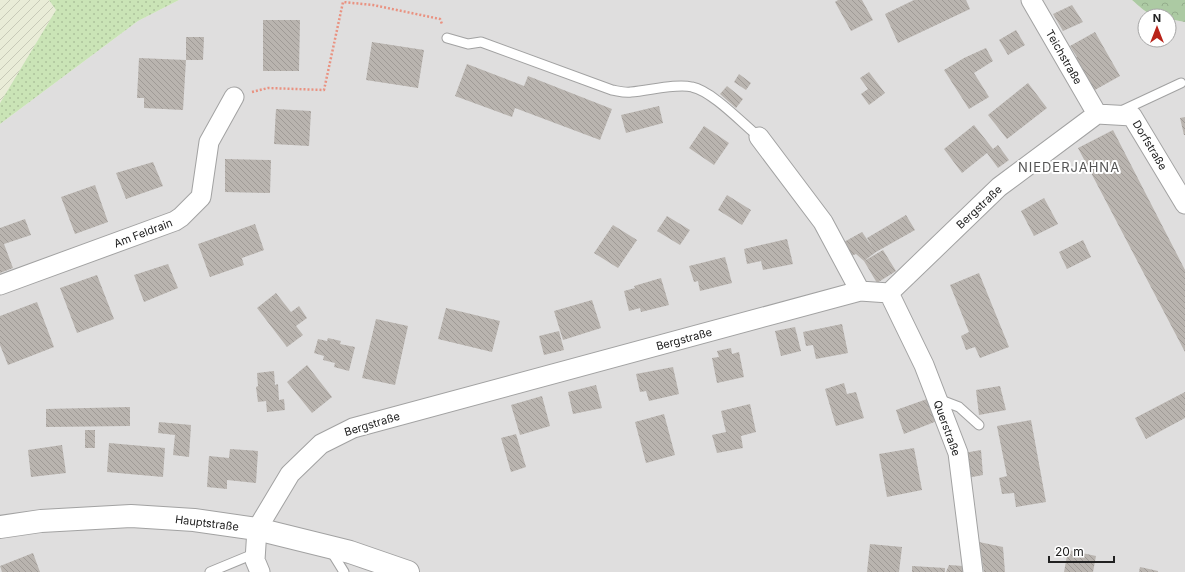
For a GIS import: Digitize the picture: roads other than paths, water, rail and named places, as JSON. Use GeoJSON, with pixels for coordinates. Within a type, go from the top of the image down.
{"type":"FeatureCollection","features":[{"type":"Feature","properties":{"kind":"street","name":"Teichstraße"},"geometry":{"type":"LineString","coordinates":[[1031,0],[1105,114]]}},
{"type":"Feature","properties":{"kind":"street","name":"Am Feldrain"},"geometry":{"type":"LineString","coordinates":[[0,286],[175,221],[181,217],[201,197],[209,142],[234,97]]}},
{"type":"Feature","properties":{"kind":"street","name":"Dorfstraße"},"geometry":{"type":"LineString","coordinates":[[1105,114],[1132,116],[1185,204]]}},
{"type":"Feature","properties":{"kind":"street","name":"Bergstraße"},"geometry":{"type":"LineString","coordinates":[[257,529],[290,474],[320,444],[353,428],[860,291],[889,293],[999,187],[1105,114]]}},
{"type":"Feature","properties":{"kind":"street"},"geometry":{"type":"LineString","coordinates":[[759,137],[823,222],[860,291]]}},
{"type":"Feature","properties":{"kind":"street","name":"Querstraße"},"geometry":{"type":"LineString","coordinates":[[889,293],[924,365],[958,453],[973,572]]}},
{"type":"Feature","properties":{"kind":"street","name":"Hauptstraße"},"geometry":{"type":"LineString","coordinates":[[0,527],[41,521],[131,516],[194,520],[257,529],[328,546],[408,572]]}},
{"type":"Feature","properties":{"kind":"street"},"geometry":{"type":"LineString","coordinates":[[257,529],[255,560],[260,572]]}},
{"type":"Feature","properties":{"kind":"lane"},"geometry":{"type":"LineString","coordinates":[[447,38],[468,44],[481,42],[612,90],[629,92],[691,86],[712,97],[759,137]]}},
{"type":"Feature","properties":{"kind":"lane"},"geometry":{"type":"LineString","coordinates":[[1105,114],[1181,83]]}},
{"type":"Feature","properties":{"kind":"lane"},"geometry":{"type":"LineString","coordinates":[[937,399],[959,407],[979,424]]}},
{"type":"Feature","properties":{"kind":"lane"},"geometry":{"type":"LineString","coordinates":[[328,546],[344,572]]}},
{"type":"Feature","properties":{"kind":"lane"},"geometry":{"type":"LineString","coordinates":[[210,572],[256,553]]}},
{"type":"Feature","properties":{"kind":"district","name":"NIEDERJAHNA"},"geometry":{"type":"Point","coordinates":[1069,167]}}]}
